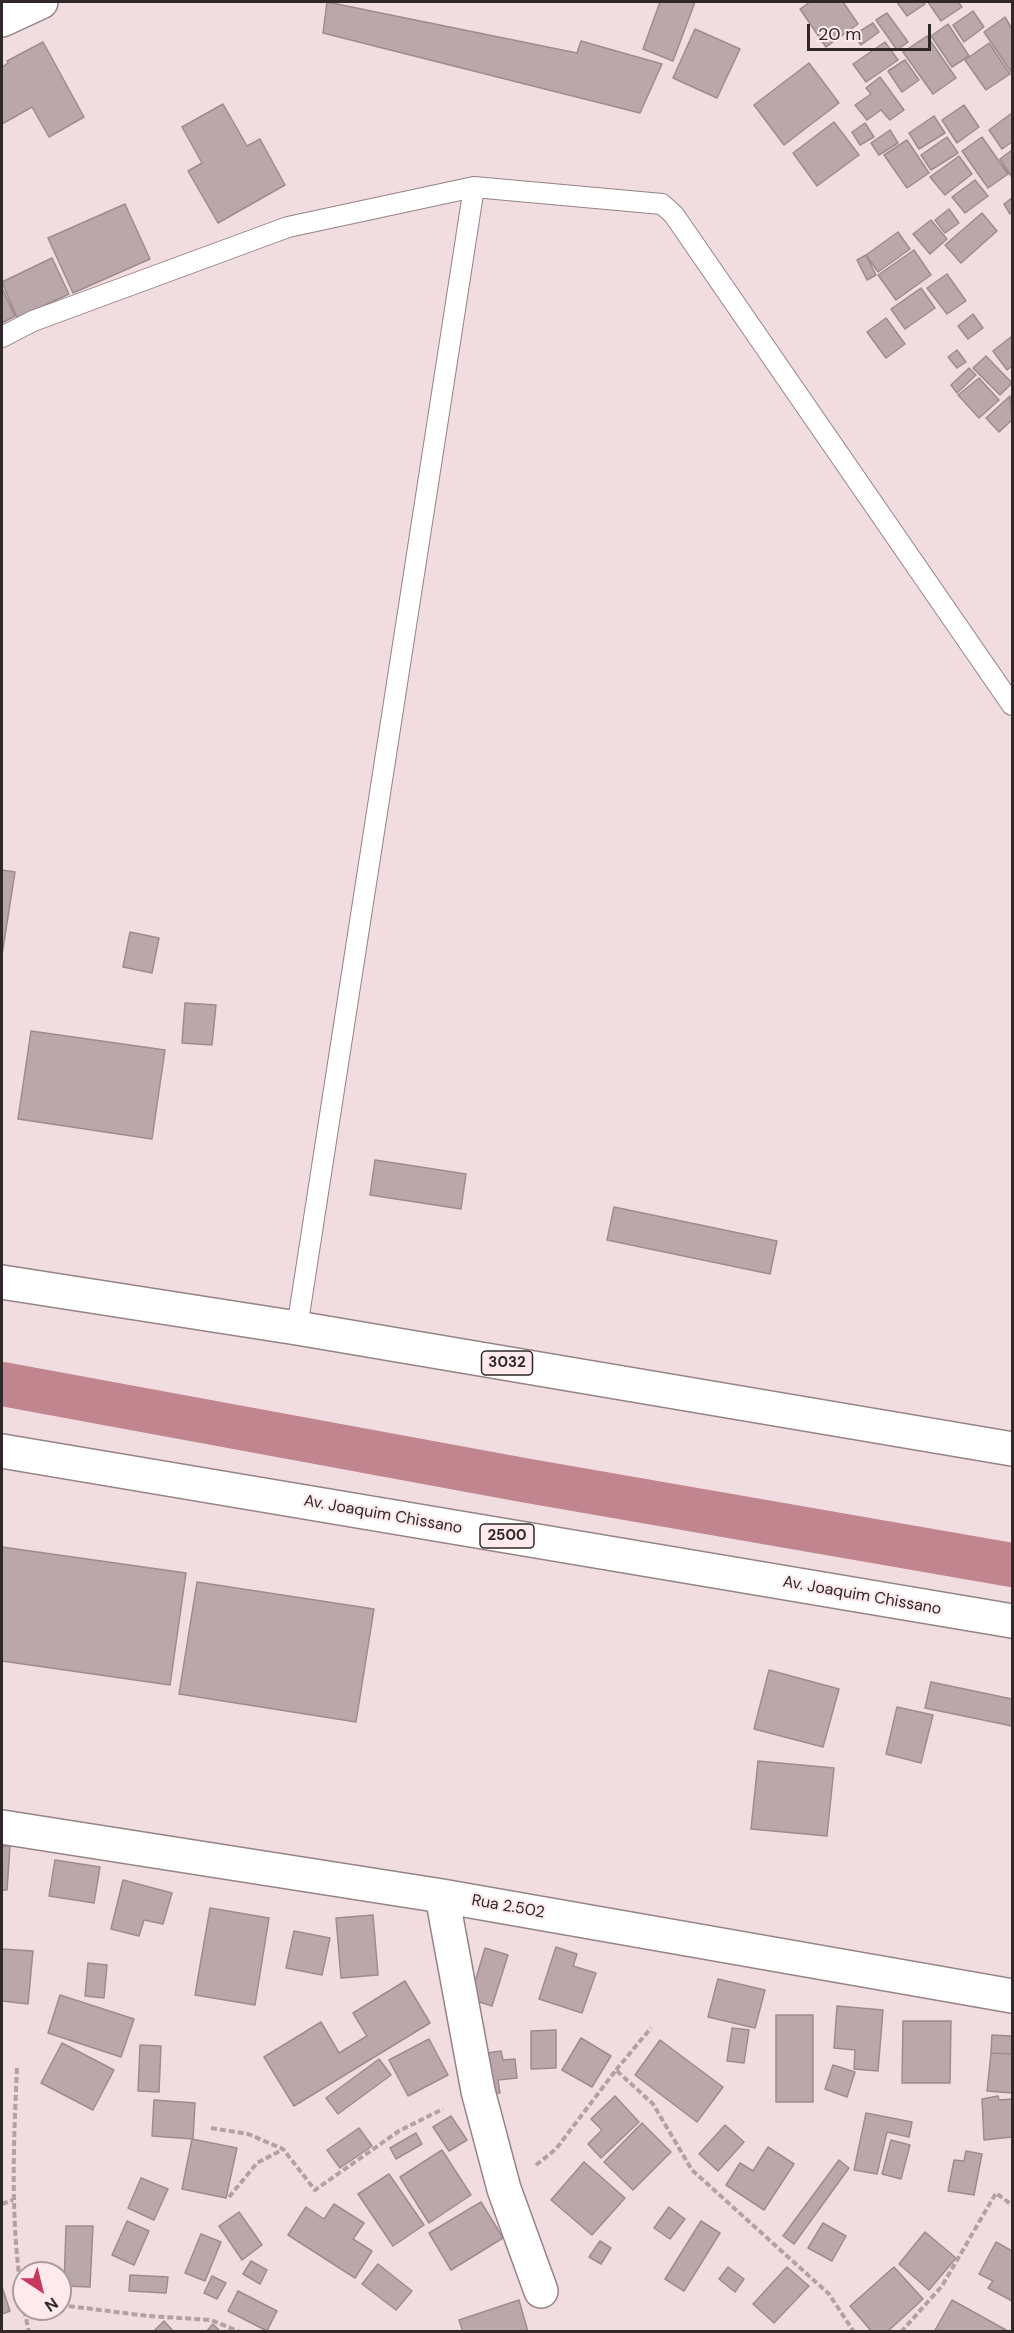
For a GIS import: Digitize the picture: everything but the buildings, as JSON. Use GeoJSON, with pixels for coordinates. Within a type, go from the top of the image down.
{"type":"FeatureCollection","features":[{"type":"Feature","properties":{"kind":"main road"},"geometry":{"type":"LineString","coordinates":[[2,20],[41,2]]}},
{"type":"Feature","properties":{"kind":"main road","name":"3032"},"geometry":{"type":"LineString","coordinates":[[2,1282],[297,1328],[1012,1449]]}},
{"type":"Feature","properties":{"kind":"main road","name":"Av. Joaquim Chissano"},"geometry":{"type":"LineString","coordinates":[[2,1451],[1012,1621]]}},
{"type":"Feature","properties":{"kind":"main road","name":"Rua 2.502"},"geometry":{"type":"LineString","coordinates":[[2,1827],[442,1896],[1012,1996]]}},
{"type":"Feature","properties":{"kind":"main road"},"geometry":{"type":"LineString","coordinates":[[442,1896],[478,2091],[504,2189],[542,2291]]}},
{"type":"Feature","properties":{"kind":"lane"},"geometry":{"type":"LineString","coordinates":[[297,1328],[474,187]]}},
{"type":"Feature","properties":{"kind":"lane"},"geometry":{"type":"LineString","coordinates":[[2,337],[33,321],[288,227],[474,187],[662,204],[674,215],[1012,705]]}},
{"type":"Feature","properties":{"kind":"path"},"geometry":{"type":"LineString","coordinates":[[504,2189],[556,2149],[651,2028]]}},
{"type":"Feature","properties":{"kind":"path"},"geometry":{"type":"LineString","coordinates":[[17,2068],[14,2200],[19,2261]]}},
{"type":"Feature","properties":{"kind":"path"},"geometry":{"type":"LineString","coordinates":[[616,2070],[653,2104],[692,2170],[829,2294],[854,2331]]}},
{"type":"Feature","properties":{"kind":"path"},"geometry":{"type":"LineString","coordinates":[[211,2128],[248,2134],[283,2149],[315,2190],[399,2131],[478,2091]]}},
{"type":"Feature","properties":{"kind":"path"},"geometry":{"type":"LineString","coordinates":[[229,2198],[257,2163],[283,2149]]}},
{"type":"Feature","properties":{"kind":"path"},"geometry":{"type":"LineString","coordinates":[[901,2331],[942,2286],[996,2193],[1012,2205]]}},
{"type":"Feature","properties":{"kind":"path"},"geometry":{"type":"LineString","coordinates":[[2,2204],[14,2200]]}},
{"type":"Feature","properties":{"kind":"path"},"geometry":{"type":"LineString","coordinates":[[72,2306],[148,2316],[211,2320],[240,2331]]}},
{"type":"Feature","properties":{"kind":"waterway"},"geometry":{"type":"LineString","coordinates":[[2,1384],[523,1480],[1012,1565]]}}]}
